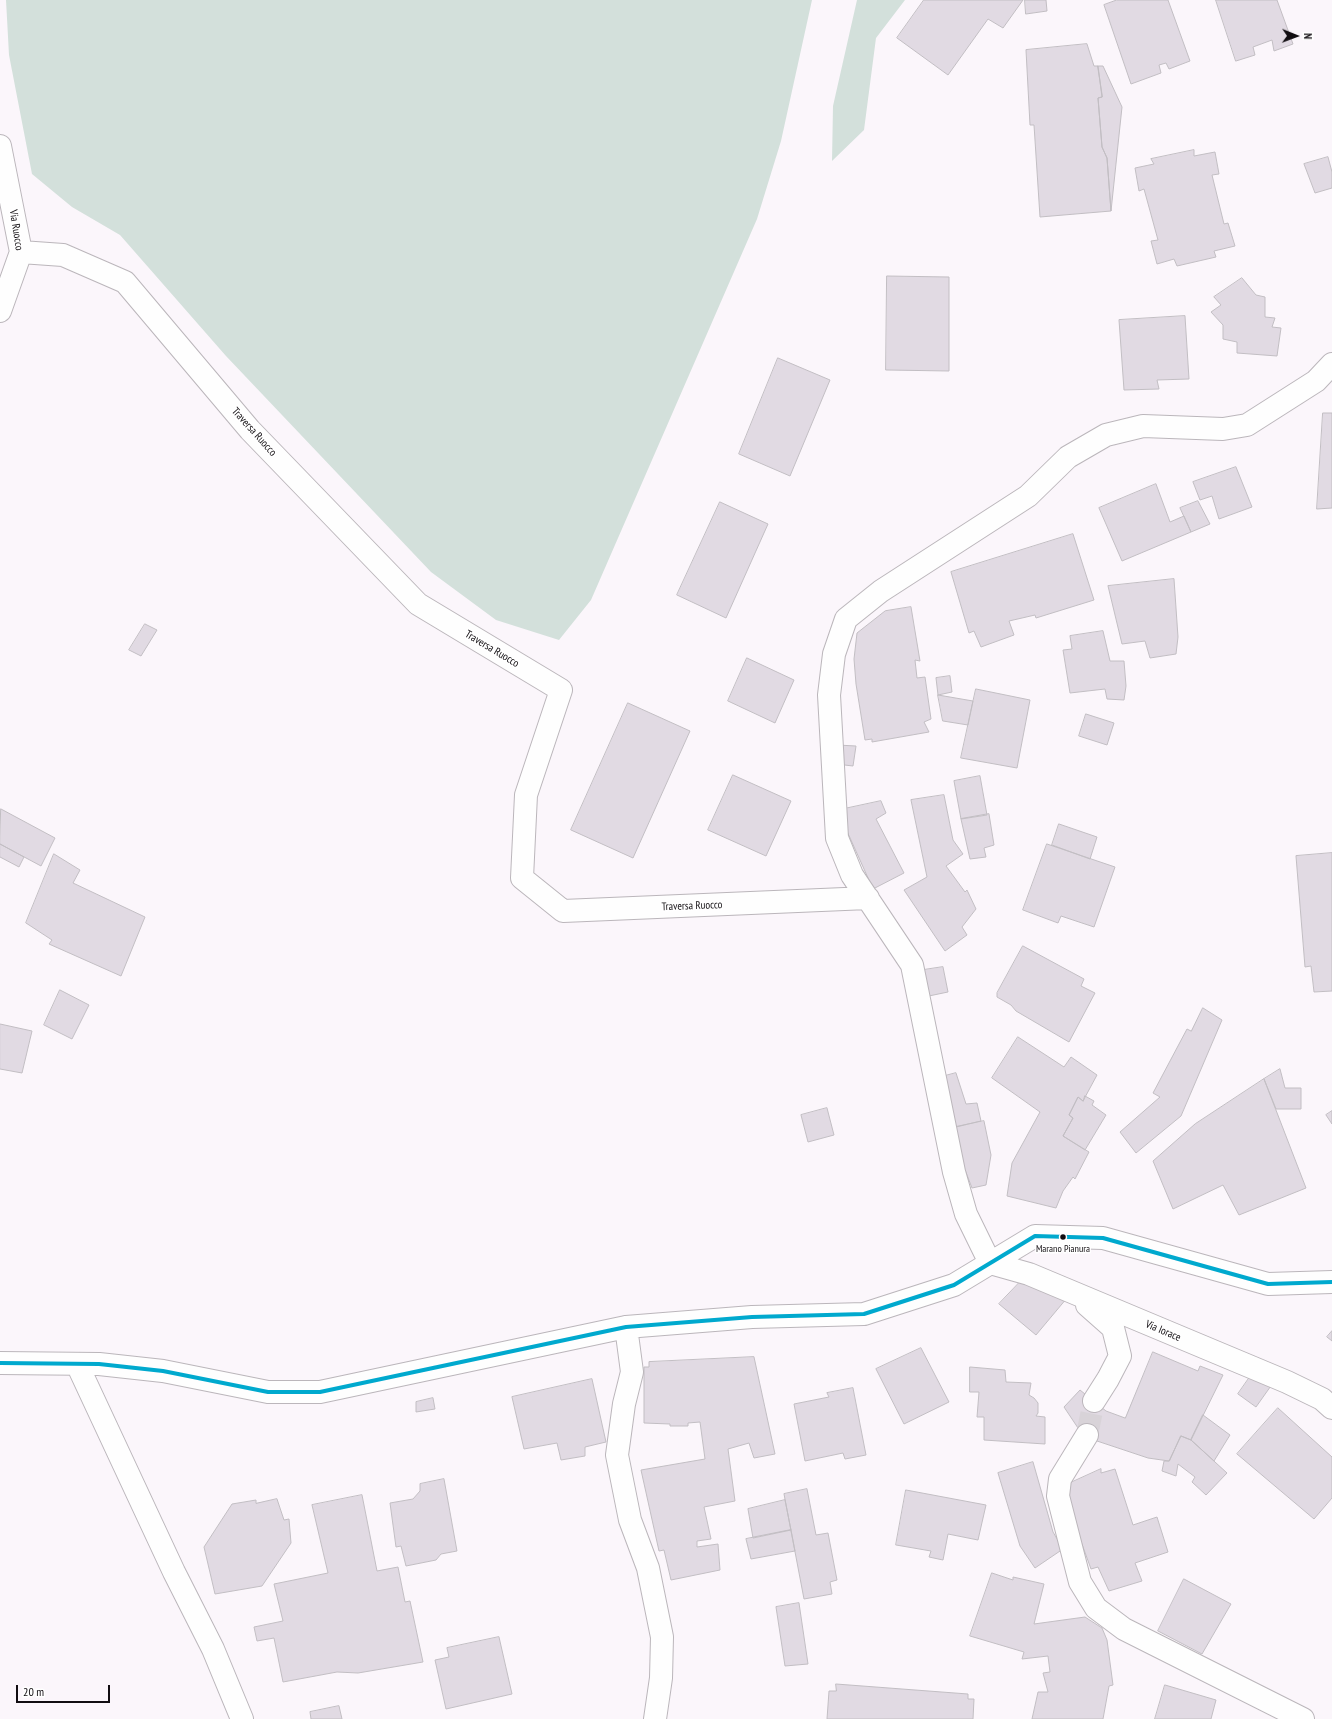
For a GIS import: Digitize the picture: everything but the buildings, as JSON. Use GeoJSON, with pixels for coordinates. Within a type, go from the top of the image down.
{"type":"FeatureCollection","features":[{"type":"Feature","properties":{"kind":"street","name":"Via Ruocco"},"geometry":{"type":"LineString","coordinates":[[0,146],[21,252],[0,311]]}},
{"type":"Feature","properties":{"kind":"street","name":"Traversa Ruocco"},"geometry":{"type":"LineString","coordinates":[[21,252],[63,255],[125,282],[250,430],[418,604],[561,690],[526,795],[522,878],[563,911],[868,898]]}},
{"type":"Feature","properties":{"kind":"street"},"geometry":{"type":"LineString","coordinates":[[990,1263],[966,1214],[954,1172],[912,965],[852,875],[837,838],[829,695],[834,654],[846,619],[881,591],[1028,496],[1068,457],[1106,435],[1143,426],[1223,428],[1247,425],[1316,381],[1332,364]]}},
{"type":"Feature","properties":{"kind":"street"},"geometry":{"type":"LineString","coordinates":[[0,1363],[99,1364],[163,1371],[268,1392],[320,1392],[626,1327],[752,1317],[864,1314],[954,1285],[1035,1236],[1103,1238],[1268,1284],[1332,1282]]}},
{"type":"Feature","properties":{"kind":"street","name":"Via Iorace"},"geometry":{"type":"LineString","coordinates":[[990,1263],[1029,1274],[1287,1382],[1322,1399],[1332,1408]]}},
{"type":"Feature","properties":{"kind":"street"},"geometry":{"type":"LineString","coordinates":[[1076,1294],[1113,1328],[1120,1356],[1094,1401]]}},
{"type":"Feature","properties":{"kind":"street"},"geometry":{"type":"LineString","coordinates":[[626,1327],[632,1372],[624,1404],[616,1455],[630,1520],[648,1568],[662,1637],[661,1678],[655,1719]]}},
{"type":"Feature","properties":{"kind":"street"},"geometry":{"type":"LineString","coordinates":[[77,1364],[174,1572],[213,1649],[242,1719]]}},
{"type":"Feature","properties":{"kind":"street"},"geometry":{"type":"LineString","coordinates":[[1087,1435],[1060,1479],[1058,1496],[1080,1582],[1096,1608],[1124,1629],[1303,1719]]}},
{"type":"Feature","properties":{"kind":"shaded area"},"geometry":{"type":"Polygon","coordinates":[[[6,0],[812,0],[781,141],[757,219],[591,600],[559,640],[496,620],[431,572],[226,356],[120,235],[72,207],[32,174],[9,55],[6,0]]]}},
{"type":"Feature","properties":{"kind":"shaded area"},"geometry":{"type":"Polygon","coordinates":[[[857,0],[905,0],[876,38],[864,130],[832,161],[833,106],[857,0]]]}},
{"type":"Feature","properties":{"kind":"tunnel"},"geometry":{"type":"LineString","coordinates":[[1087,1435],[1094,1401]]}},
{"type":"Feature","properties":{"kind":"transit line"},"geometry":{"type":"LineString","coordinates":[[0,1363],[99,1364],[163,1371],[268,1392],[320,1392],[626,1327],[752,1317],[864,1314],[954,1285],[1035,1236],[1103,1238],[1268,1284],[1332,1282]]}},
{"type":"Feature","properties":{"kind":"place","name":"Marano Pianura"},"geometry":{"type":"Point","coordinates":[1063,1237]}}]}
